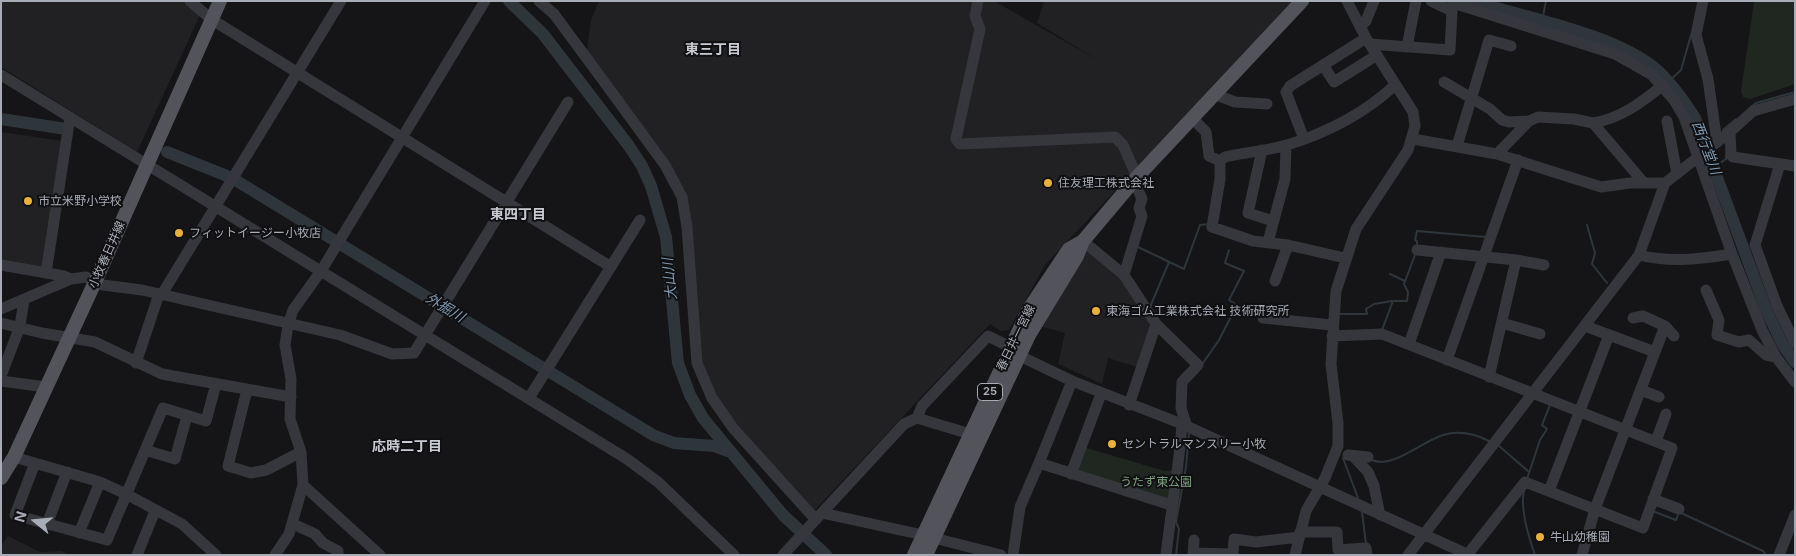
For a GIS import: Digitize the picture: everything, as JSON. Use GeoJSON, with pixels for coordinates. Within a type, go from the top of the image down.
{"type":"FeatureCollection","features":[{"type":"Feature","properties":{"kind":"main road","name":"小牧春日井線"},"geometry":{"type":"LineString","coordinates":[[1,478],[14,457],[96,282],[210,19],[220,1]]}},
{"type":"Feature","properties":{"kind":"main road","name":"春日井一宮線"},"geometry":{"type":"LineString","coordinates":[[926,555],[928,537],[970,434],[1015,351],[1032,328],[1077,256],[1083,241],[1135,179],[1302,1]]}},
{"type":"Feature","properties":{"kind":"main road","name":"春日井一宮線"},"geometry":{"type":"LineString","coordinates":[[914,555],[928,537],[1015,351]]}},
{"type":"Feature","properties":{"kind":"street"},"geometry":{"type":"LineString","coordinates":[[190,1],[210,19],[611,267]]}},
{"type":"Feature","properties":{"kind":"street"},"geometry":{"type":"LineString","coordinates":[[136,363],[160,294],[341,1]]}},
{"type":"Feature","properties":{"kind":"street"},"geometry":{"type":"LineString","coordinates":[[274,555],[289,534],[303,485],[301,452],[290,419],[291,379],[285,346],[288,325],[293,310],[321,271],[485,1]]}},
{"type":"Feature","properties":{"kind":"street"},"geometry":{"type":"LineString","coordinates":[[539,1],[554,14],[665,165],[682,197],[687,227],[697,363],[712,398],[733,428],[817,519],[928,537],[1001,555]]}},
{"type":"Feature","properties":{"kind":"street"},"geometry":{"type":"LineString","coordinates":[[978,1],[974,16],[980,30],[956,139],[960,144],[1116,137],[1123,145],[1142,199],[1140,208],[1142,216],[1124,275]]}},
{"type":"Feature","properties":{"kind":"street"},"geometry":{"type":"LineString","coordinates":[[1295,555],[1306,511],[1337,453],[1338,423],[1331,364],[1332,331],[1336,291],[1345,258],[1356,229],[1393,176],[1413,138],[1415,126],[1413,112],[1368,41],[1347,1]]}},
{"type":"Feature","properties":{"kind":"street"},"geometry":{"type":"LineString","coordinates":[[1360,27],[1366,21],[1374,1]]}},
{"type":"Feature","properties":{"kind":"street"},"geometry":{"type":"LineString","coordinates":[[1407,47],[1416,1]]}},
{"type":"Feature","properties":{"kind":"street"},"geometry":{"type":"LineString","coordinates":[[1304,138],[1286,92],[1290,86],[1323,65],[1368,41],[1407,47],[1450,50],[1452,11],[1432,1]]}},
{"type":"Feature","properties":{"kind":"street"},"geometry":{"type":"LineString","coordinates":[[1703,1],[1696,35],[1708,79],[1717,142]]}},
{"type":"Feature","properties":{"kind":"street"},"geometry":{"type":"LineString","coordinates":[[1453,3],[1615,54],[1637,65],[1663,86],[1684,117],[1732,254],[1762,330],[1776,357],[1795,382]]}},
{"type":"Feature","properties":{"kind":"street"},"geometry":{"type":"LineString","coordinates":[[1457,146],[1489,40],[1511,46]]}},
{"type":"Feature","properties":{"kind":"street"},"geometry":{"type":"LineString","coordinates":[[1323,65],[1334,82],[1377,55]]}},
{"type":"Feature","properties":{"kind":"street"},"geometry":{"type":"LineString","coordinates":[[1,75],[627,459],[658,482],[734,555]]}},
{"type":"Feature","properties":{"kind":"street"},"geometry":{"type":"LineString","coordinates":[[1444,82],[1496,113],[1502,120],[1509,122],[1530,121]]}},
{"type":"Feature","properties":{"kind":"street"},"geometry":{"type":"LineString","coordinates":[[1345,258],[1288,245],[1253,241],[1212,227],[1220,178],[1220,162],[1225,157],[1286,145],[1304,138],[1373,105],[1395,85]]}},
{"type":"Feature","properties":{"kind":"street"},"geometry":{"type":"LineString","coordinates":[[1497,154],[1530,121],[1538,117],[1553,117],[1593,123],[1610,121],[1622,115],[1663,86]]}},
{"type":"Feature","properties":{"kind":"street"},"geometry":{"type":"LineString","coordinates":[[1214,94],[1235,102],[1268,104]]}},
{"type":"Feature","properties":{"kind":"street"},"geometry":{"type":"LineString","coordinates":[[1408,555],[1534,394],[1639,255],[1665,183],[1760,107],[1794,101]]}},
{"type":"Feature","properties":{"kind":"street"},"geometry":{"type":"LineString","coordinates":[[1,309],[71,279],[86,277],[102,285],[160,294],[288,325],[340,335],[392,354],[414,353],[568,102]]}},
{"type":"Feature","properties":{"kind":"street"},"geometry":{"type":"LineString","coordinates":[[46,273],[70,117]]}},
{"type":"Feature","properties":{"kind":"street"},"geometry":{"type":"LineString","coordinates":[[1192,118],[1206,132],[1209,156],[1220,162]]}},
{"type":"Feature","properties":{"kind":"street"},"geometry":{"type":"LineString","coordinates":[[1667,121],[1677,174]]}},
{"type":"Feature","properties":{"kind":"street"},"geometry":{"type":"LineString","coordinates":[[1593,123],[1644,183]]}},
{"type":"Feature","properties":{"kind":"street"},"geometry":{"type":"LineString","coordinates":[[1730,132],[1731,155],[1733,157],[1795,166]]}},
{"type":"Feature","properties":{"kind":"street"},"geometry":{"type":"LineString","coordinates":[[1413,138],[1497,154],[1601,187],[1665,183]]}},
{"type":"Feature","properties":{"kind":"street"},"geometry":{"type":"LineString","coordinates":[[1268,242],[1284,179],[1286,145]]}},
{"type":"Feature","properties":{"kind":"street"},"geometry":{"type":"LineString","coordinates":[[1262,150],[1248,213],[1273,221]]}},
{"type":"Feature","properties":{"kind":"street"},"geometry":{"type":"LineString","coordinates":[[1447,360],[1518,160]]}},
{"type":"Feature","properties":{"kind":"street"},"geometry":{"type":"LineString","coordinates":[[1780,164],[1755,245],[1777,306],[1795,343]]}},
{"type":"Feature","properties":{"kind":"street"},"geometry":{"type":"LineString","coordinates":[[529,398],[640,220]]}},
{"type":"Feature","properties":{"kind":"street"},"geometry":{"type":"LineString","coordinates":[[1083,241],[1124,275],[1156,324],[1198,365],[1182,382],[1181,408],[1185,426],[1171,505],[1166,555]]}},
{"type":"Feature","properties":{"kind":"street"},"geometry":{"type":"LineString","coordinates":[[1275,281],[1288,245]]}},
{"type":"Feature","properties":{"kind":"street"},"geometry":{"type":"LineString","coordinates":[[1417,250],[1484,256],[1544,265]]}},
{"type":"Feature","properties":{"kind":"street"},"geometry":{"type":"LineString","coordinates":[[1409,344],[1441,252]]}},
{"type":"Feature","properties":{"kind":"street"},"geometry":{"type":"LineString","coordinates":[[1639,255],[1661,260],[1680,260],[1732,254]]}},
{"type":"Feature","properties":{"kind":"street"},"geometry":{"type":"LineString","coordinates":[[1489,377],[1516,260]]}},
{"type":"Feature","properties":{"kind":"street"},"geometry":{"type":"LineString","coordinates":[[1,265],[71,279]]}},
{"type":"Feature","properties":{"kind":"street"},"geometry":{"type":"LineString","coordinates":[[1706,290],[1719,320],[1717,335],[1739,342],[1749,340],[1766,355],[1776,357]]}},
{"type":"Feature","properties":{"kind":"street"},"geometry":{"type":"LineString","coordinates":[[1,376],[20,326],[24,300]]}},
{"type":"Feature","properties":{"kind":"street"},"geometry":{"type":"LineString","coordinates":[[1633,318],[1643,316],[1665,326],[1674,336]]}},
{"type":"Feature","properties":{"kind":"street"},"geometry":{"type":"LineString","coordinates":[[917,418],[922,406],[988,336],[1072,381],[1185,426],[1468,555],[1525,482],[1642,528],[1672,448],[1382,334],[1332,331],[1263,318]]}},
{"type":"Feature","properties":{"kind":"street"},"geometry":{"type":"LineString","coordinates":[[1,323],[20,326],[42,334],[95,342],[162,374],[291,397]]}},
{"type":"Feature","properties":{"kind":"street"},"geometry":{"type":"LineString","coordinates":[[1502,323],[1540,334]]}},
{"type":"Feature","properties":{"kind":"street"},"geometry":{"type":"LineString","coordinates":[[1129,405],[1156,324]]}},
{"type":"Feature","properties":{"kind":"street"},"geometry":{"type":"LineString","coordinates":[[1585,326],[1655,352]]}},
{"type":"Feature","properties":{"kind":"street"},"geometry":{"type":"LineString","coordinates":[[1582,555],[1595,509],[1665,326]]}},
{"type":"Feature","properties":{"kind":"street"},"geometry":{"type":"LineString","coordinates":[[1549,491],[1609,335]]}},
{"type":"Feature","properties":{"kind":"street"},"geometry":{"type":"LineString","coordinates":[[1,381],[46,387]]}},
{"type":"Feature","properties":{"kind":"street"},"geometry":{"type":"LineString","coordinates":[[1013,555],[1020,507],[1072,381]]}},
{"type":"Feature","properties":{"kind":"street"},"geometry":{"type":"LineString","coordinates":[[35,463],[15,515],[107,540],[163,408],[206,421],[216,384]]}},
{"type":"Feature","properties":{"kind":"street"},"geometry":{"type":"LineString","coordinates":[[248,390],[228,466],[251,473],[266,470],[301,452]]}},
{"type":"Feature","properties":{"kind":"street"},"geometry":{"type":"LineString","coordinates":[[1641,390],[1659,397]]}},
{"type":"Feature","properties":{"kind":"street"},"geometry":{"type":"LineString","coordinates":[[1071,474],[1101,394]]}},
{"type":"Feature","properties":{"kind":"street"},"geometry":{"type":"LineString","coordinates":[[1656,441],[1666,414]]}},
{"type":"Feature","properties":{"kind":"street"},"geometry":{"type":"LineString","coordinates":[[145,450],[175,459],[187,416]]}},
{"type":"Feature","properties":{"kind":"street"},"geometry":{"type":"LineString","coordinates":[[786,551],[904,424],[917,418],[970,434]]}},
{"type":"Feature","properties":{"kind":"street"},"geometry":{"type":"LineString","coordinates":[[1337,453],[1368,457]]}},
{"type":"Feature","properties":{"kind":"street"},"geometry":{"type":"LineString","coordinates":[[1353,456],[1368,472],[1374,486],[1380,515]]}},
{"type":"Feature","properties":{"kind":"street"},"geometry":{"type":"LineString","coordinates":[[14,457],[100,482],[126,494],[182,524],[216,555]]}},
{"type":"Feature","properties":{"kind":"street"},"geometry":{"type":"LineString","coordinates":[[1039,463],[1171,505]]}},
{"type":"Feature","properties":{"kind":"street"},"geometry":{"type":"LineString","coordinates":[[47,524],[67,472]]}},
{"type":"Feature","properties":{"kind":"street"},"geometry":{"type":"LineString","coordinates":[[79,533],[100,482]]}},
{"type":"Feature","properties":{"kind":"street"},"geometry":{"type":"LineString","coordinates":[[303,485],[380,555]]}},
{"type":"Feature","properties":{"kind":"street"},"geometry":{"type":"LineString","coordinates":[[1653,499],[1679,509]]}},
{"type":"Feature","properties":{"kind":"street"},"geometry":{"type":"LineString","coordinates":[[137,555],[155,511]]}},
{"type":"Feature","properties":{"kind":"street"},"geometry":{"type":"LineString","coordinates":[[1779,555],[1795,514]]}},
{"type":"Feature","properties":{"kind":"street"},"geometry":{"type":"LineString","coordinates":[[292,524],[315,534],[324,543],[338,551],[338,555]]}},
{"type":"Feature","properties":{"kind":"street"},"geometry":{"type":"LineString","coordinates":[[1194,540],[1193,554],[1233,554],[1234,539],[1256,542],[1300,534],[1337,532],[1338,550],[1366,548],[1367,555]]}},
{"type":"Feature","properties":{"kind":"shaded area"},"geometry":{"type":"Polygon","coordinates":[[[1,1],[185,1],[200,15],[137,152],[1,67],[1,1]]]}},
{"type":"Feature","properties":{"kind":"shaded area"},"geometry":{"type":"Polygon","coordinates":[[[599,1],[994,1],[1101,62],[1037,23],[1044,1],[1294,1],[1045,265],[1009,330],[1001,331],[990,324],[813,512],[718,402],[701,358],[685,197],[587,51],[591,20],[599,1]]]}},
{"type":"Feature","properties":{"kind":"shaded area","name":"市立米野小学校"},"geometry":{"type":"Polygon","coordinates":[[[1,132],[63,141],[42,269],[1,262],[1,132]]]}},
{"type":"Feature","properties":{"kind":"shaded area"},"geometry":{"type":"Polygon","coordinates":[[[1083,250],[1090,251],[1118,274],[1150,324],[1137,367],[1108,358],[1102,384],[1058,364],[1065,333],[1039,326],[1083,250]]]}},
{"type":"Feature","properties":{"kind":"shaded area"},"geometry":{"type":"Polygon","coordinates":[[[8,536],[40,552],[61,551],[71,555],[1,555],[1,545],[8,536]]]}},
{"type":"Feature","properties":{"kind":"green space"},"geometry":{"type":"Polygon","coordinates":[[[1750,1],[1795,1],[1795,84],[1750,99],[1743,97],[1741,91],[1754,2],[1750,1]]]}},
{"type":"Feature","properties":{"kind":"green space","name":"うたず東公園"},"geometry":{"type":"Polygon","coordinates":[[[1083,447],[1165,471],[1176,470],[1169,500],[1075,471],[1083,447]]]}},
{"type":"Feature","properties":{"kind":"waterway","name":"大山川"},"geometry":{"type":"LineString","coordinates":[[509,1],[543,34],[629,146],[642,166],[651,186],[666,237],[678,363],[690,395],[703,418],[783,515],[826,555]]}},
{"type":"Feature","properties":{"kind":"waterway","name":"西行堂川"},"geometry":{"type":"LineString","coordinates":[[1473,1],[1569,28],[1618,46],[1639,57],[1668,81],[1695,118],[1767,312],[1783,345],[1795,362]]}},
{"type":"Feature","properties":{"kind":"waterway"},"geometry":{"type":"LineString","coordinates":[[1542,21],[1546,1]]}},
{"type":"Feature","properties":{"kind":"waterway"},"geometry":{"type":"LineString","coordinates":[[1668,82],[1681,70],[1691,35]]}},
{"type":"Feature","properties":{"kind":"waterway"},"geometry":{"type":"LineString","coordinates":[[1751,107],[1756,103],[1795,92]]}},
{"type":"Feature","properties":{"kind":"waterway","name":"外掘川"},"geometry":{"type":"LineString","coordinates":[[1,119],[66,129]]}},
{"type":"Feature","properties":{"kind":"waterway"},"geometry":{"type":"LineString","coordinates":[[1723,133],[1723,130],[1736,119]]}},
{"type":"Feature","properties":{"kind":"waterway","name":"外掘川"},"geometry":{"type":"LineString","coordinates":[[167,152],[232,178],[653,435],[674,443],[714,446],[728,451]]}},
{"type":"Feature","properties":{"kind":"waterway"},"geometry":{"type":"LineString","coordinates":[[1713,168],[1726,159],[1726,155]]}},
{"type":"Feature","properties":{"kind":"waterway"},"geometry":{"type":"LineString","coordinates":[[1138,247],[1184,269],[1200,225],[1209,224]]}},
{"type":"Feature","properties":{"kind":"waterway"},"geometry":{"type":"LineString","coordinates":[[1587,225],[1595,253],[1592,264],[1607,283]]}},
{"type":"Feature","properties":{"kind":"waterway"},"geometry":{"type":"LineString","coordinates":[[1417,245],[1415,240],[1417,231],[1486,237]]}},
{"type":"Feature","properties":{"kind":"waterway"},"geometry":{"type":"LineString","coordinates":[[1203,363],[1219,340],[1237,305],[1229,300],[1244,271],[1225,263],[1229,250]]}},
{"type":"Feature","properties":{"kind":"waterway"},"geometry":{"type":"LineString","coordinates":[[1382,330],[1393,301],[1407,301],[1408,292],[1404,284],[1415,255]]}},
{"type":"Feature","properties":{"kind":"waterway"},"geometry":{"type":"LineString","coordinates":[[1150,307],[1169,262]]}},
{"type":"Feature","properties":{"kind":"waterway"},"geometry":{"type":"LineString","coordinates":[[1390,274],[1405,281]]}},
{"type":"Feature","properties":{"kind":"waterway"},"geometry":{"type":"LineString","coordinates":[[1339,314],[1367,314],[1366,309],[1374,304],[1392,301]]}},
{"type":"Feature","properties":{"kind":"waterway"},"geometry":{"type":"LineString","coordinates":[[1527,479],[1540,440],[1547,429],[1542,425],[1550,405]]}},
{"type":"Feature","properties":{"kind":"waterway"},"geometry":{"type":"LineString","coordinates":[[1176,555],[1179,529],[1176,522],[1186,467],[1189,433]]}},
{"type":"Feature","properties":{"kind":"waterway"},"geometry":{"type":"LineString","coordinates":[[1372,460],[1390,461],[1447,434],[1469,434],[1489,441]]}},
{"type":"Feature","properties":{"kind":"waterway"},"geometry":{"type":"LineString","coordinates":[[1498,445],[1529,472]]}},
{"type":"Feature","properties":{"kind":"waterway"},"geometry":{"type":"LineString","coordinates":[[1343,458],[1358,498]]}},
{"type":"Feature","properties":{"kind":"waterway"},"geometry":{"type":"LineString","coordinates":[[1524,491],[1524,514],[1535,555]]}},
{"type":"Feature","properties":{"kind":"waterway"},"geometry":{"type":"LineString","coordinates":[[1362,512],[1366,544]]}},
{"type":"Feature","properties":{"kind":"waterway"},"geometry":{"type":"LineString","coordinates":[[1655,512],[1676,520],[1679,512],[1763,551],[1766,555]]}},
{"type":"Feature","properties":{"kind":"place","name":"住友理工株式会社"},"geometry":{"type":"Point","coordinates":[1048,183]}},
{"type":"Feature","properties":{"kind":"place","name":"市立米野小学校"},"geometry":{"type":"Point","coordinates":[28,201]}},
{"type":"Feature","properties":{"kind":"place","name":"フィットイージー小牧店"},"geometry":{"type":"Point","coordinates":[179,233]}},
{"type":"Feature","properties":{"kind":"place","name":"東海ゴム工業株式会社 技術研究所"},"geometry":{"type":"Point","coordinates":[1096,311]}},
{"type":"Feature","properties":{"kind":"place","name":"セントラルマンスリー小牧"},"geometry":{"type":"Point","coordinates":[1112,444]}},
{"type":"Feature","properties":{"kind":"place","name":"牛山幼稚園"},"geometry":{"type":"Point","coordinates":[1540,537]}},
{"type":"Feature","properties":{"kind":"district","name":"東三丁目"},"geometry":{"type":"Point","coordinates":[713,50]}},
{"type":"Feature","properties":{"kind":"district","name":"東四丁目"},"geometry":{"type":"Point","coordinates":[518,215]}},
{"type":"Feature","properties":{"kind":"district","name":"応時二丁目"},"geometry":{"type":"Point","coordinates":[407,447]}}]}
